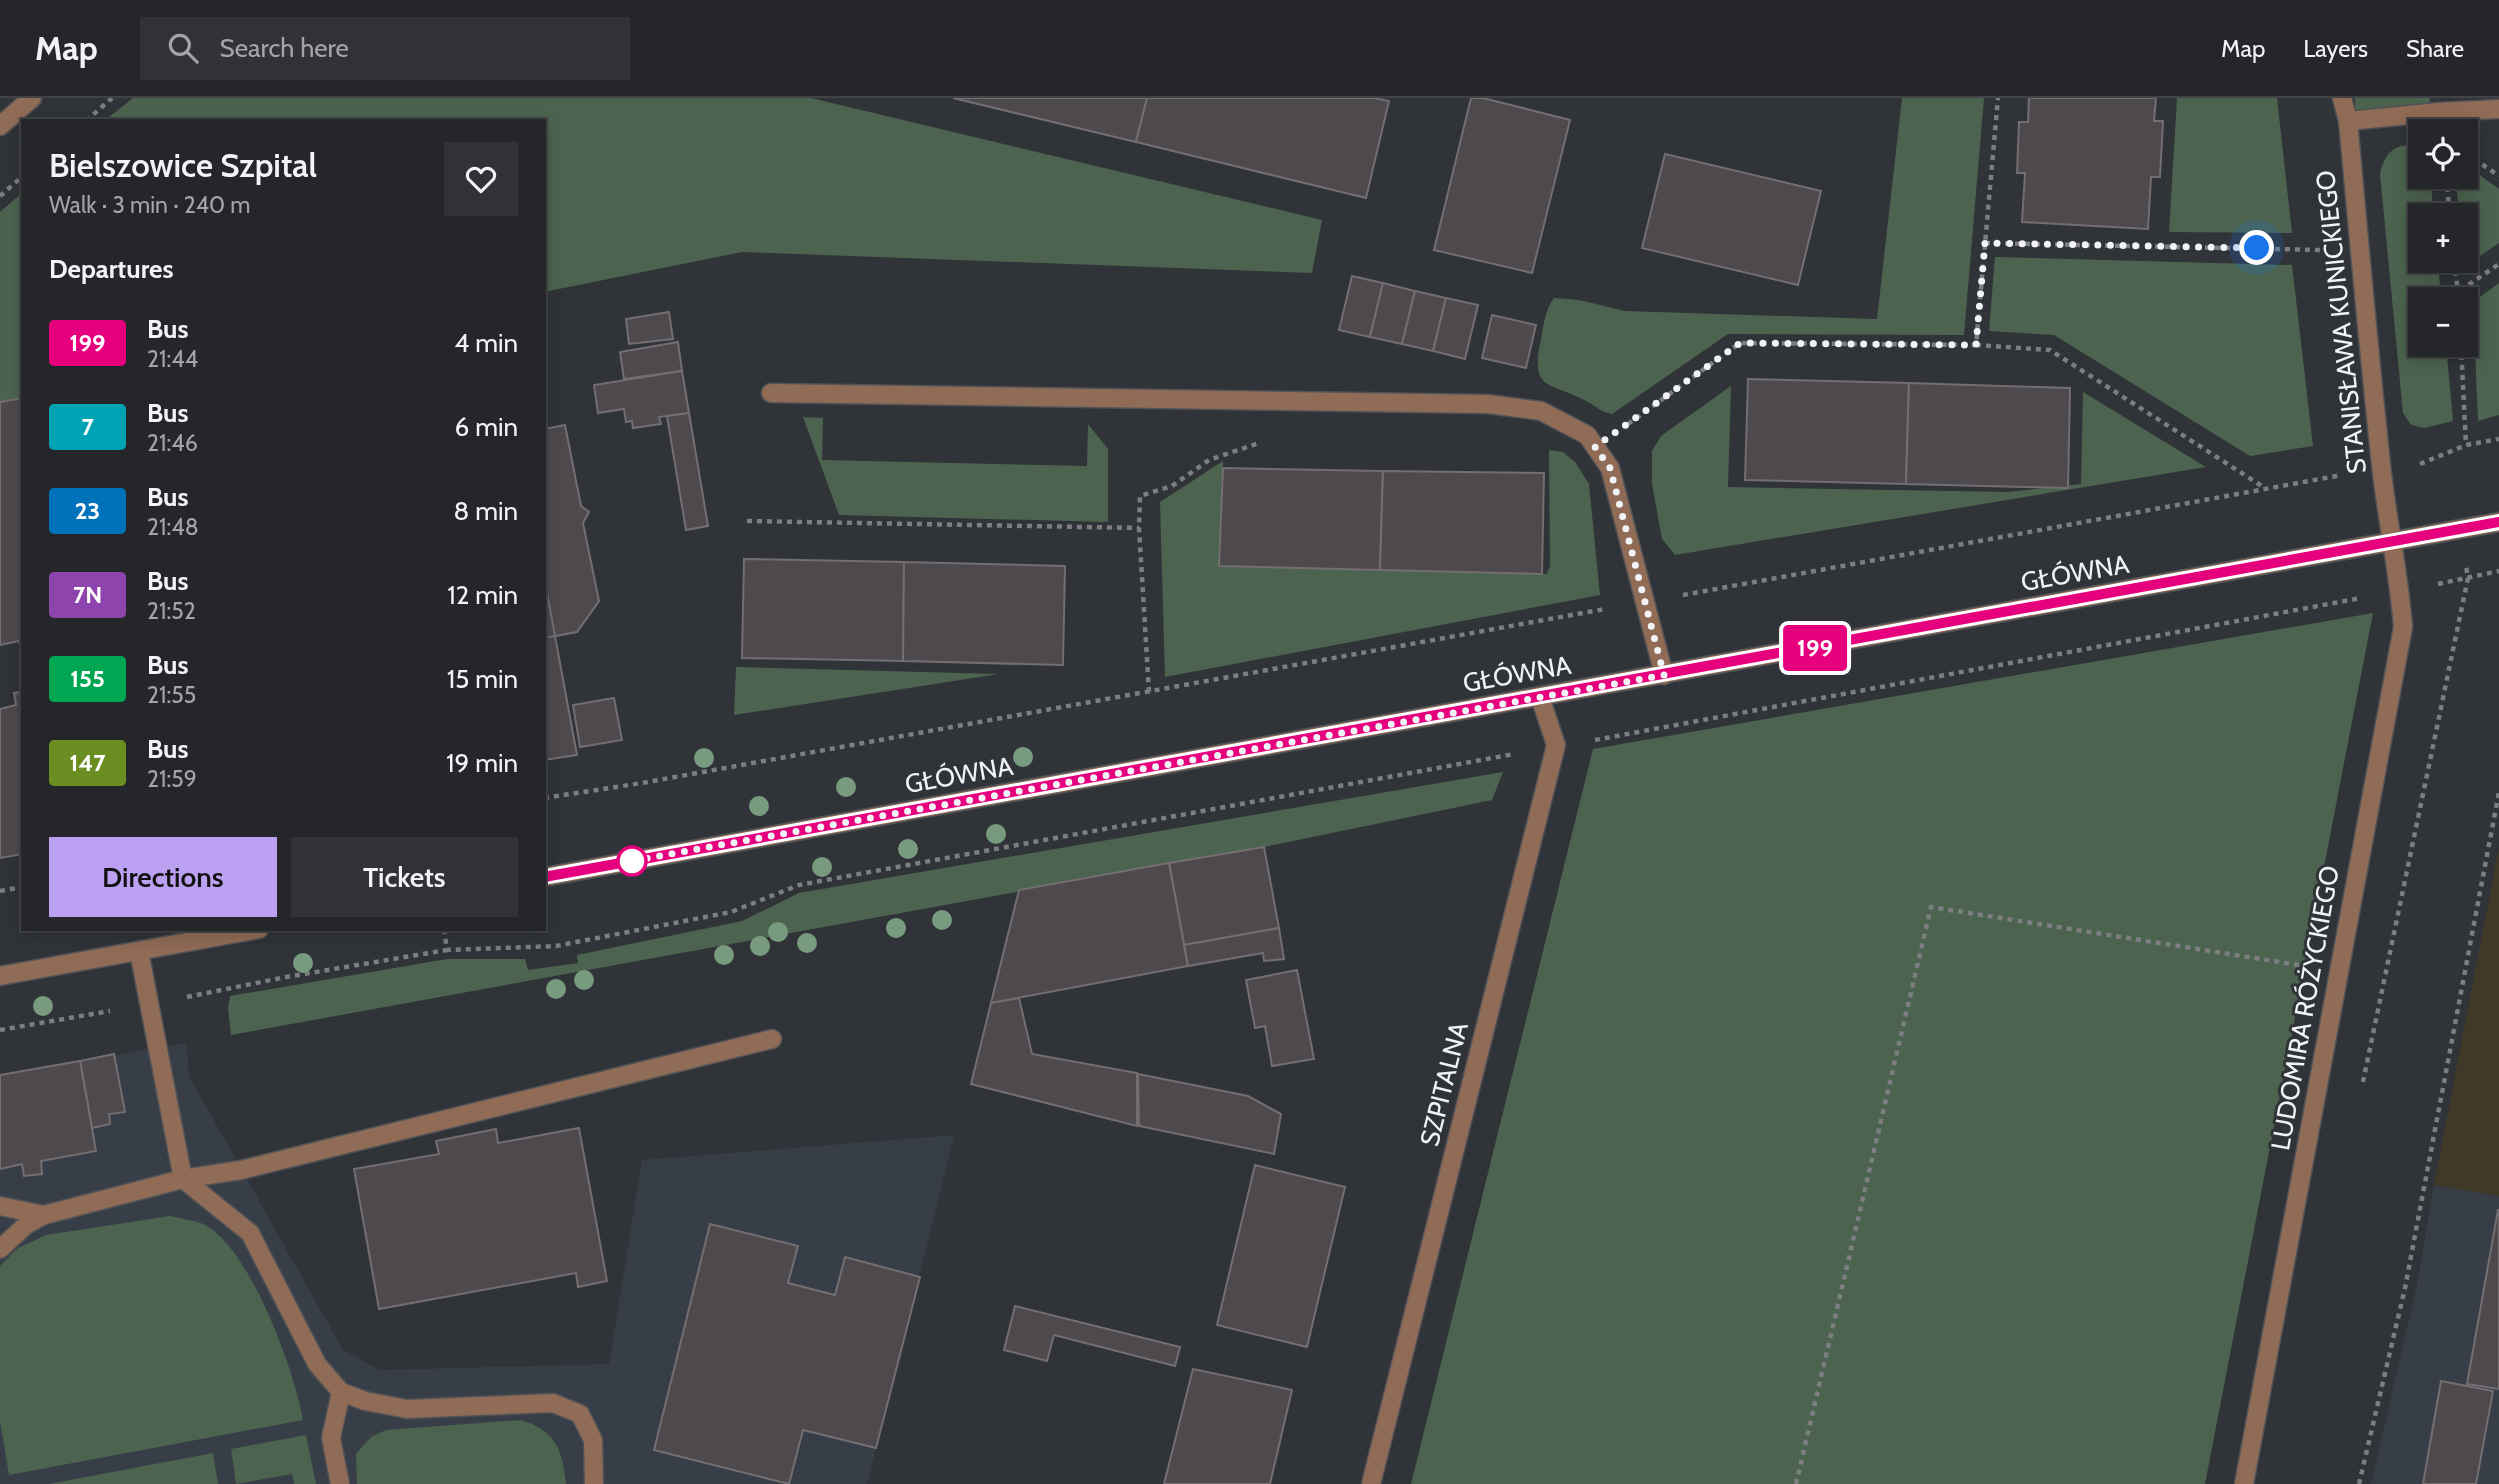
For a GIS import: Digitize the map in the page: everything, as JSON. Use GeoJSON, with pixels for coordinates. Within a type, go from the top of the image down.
{"type":"FeatureCollection","features":[{"type":"Feature","properties":{"kind":"street"},"geometry":{"type":"LineString","coordinates":[[0,125],[32,98]]}},
{"type":"Feature","properties":{"kind":"street","name":"STANISŁAWA KUNICKIEGO"},"geometry":{"type":"LineString","coordinates":[[2342,98],[2348,121],[2391,542]]}},
{"type":"Feature","properties":{"kind":"street"},"geometry":{"type":"LineString","coordinates":[[2348,121],[2439,112],[2499,110]]}},
{"type":"Feature","properties":{"kind":"street"},"geometry":{"type":"LineString","coordinates":[[771,393],[1488,404],[1541,411],[1587,435],[1610,468],[1664,675]]}},
{"type":"Feature","properties":{"kind":"street","name":"GŁÓWNA"},"geometry":{"type":"LineString","coordinates":[[546,877],[2499,522]]}},
{"type":"Feature","properties":{"kind":"street","name":"LUDOMIRA RÓŻYCKIEGO"},"geometry":{"type":"LineString","coordinates":[[2244,1484],[2403,627],[2391,542]]}},
{"type":"Feature","properties":{"kind":"street","name":"SZPITALNA"},"geometry":{"type":"LineString","coordinates":[[1371,1484],[1556,745],[1540,697]]}},
{"type":"Feature","properties":{"kind":"street"},"geometry":{"type":"LineString","coordinates":[[0,976],[236,931]]}},
{"type":"Feature","properties":{"kind":"street"},"geometry":{"type":"LineString","coordinates":[[138,951],[183,1180],[250,1233],[317,1364],[341,1392],[365,1401],[407,1409],[553,1403],[580,1414],[593,1440],[594,1484]]}},
{"type":"Feature","properties":{"kind":"street"},"geometry":{"type":"LineString","coordinates":[[0,1249],[26,1225],[44,1216],[183,1180],[242,1170],[772,1039]]}},
{"type":"Feature","properties":{"kind":"street"},"geometry":{"type":"LineString","coordinates":[[0,1206],[44,1216]]}},
{"type":"Feature","properties":{"kind":"street"},"geometry":{"type":"LineString","coordinates":[[340,1484],[331,1438],[341,1392]]}},
{"type":"Feature","properties":{"kind":"path"},"geometry":{"type":"LineString","coordinates":[[88,119],[112,98]]}},
{"type":"Feature","properties":{"kind":"path"},"geometry":{"type":"LineString","coordinates":[[1976,345],[1998,98]]}},
{"type":"Feature","properties":{"kind":"path"},"geometry":{"type":"LineString","coordinates":[[2478,161],[2499,176]]}},
{"type":"Feature","properties":{"kind":"path"},"geometry":{"type":"LineString","coordinates":[[0,196],[21,178]]}},
{"type":"Feature","properties":{"kind":"path"},"geometry":{"type":"LineString","coordinates":[[1985,243],[2325,250]]}},
{"type":"Feature","properties":{"kind":"path"},"geometry":{"type":"LineString","coordinates":[[2465,287],[2499,264]]}},
{"type":"Feature","properties":{"kind":"path"},"geometry":{"type":"LineString","coordinates":[[1595,447],[1740,343],[1976,345],[2050,350],[2266,488]]}},
{"type":"Feature","properties":{"kind":"path"},"geometry":{"type":"LineString","coordinates":[[2462,357],[2466,445]]}},
{"type":"Feature","properties":{"kind":"path"},"geometry":{"type":"LineString","coordinates":[[546,798],[642,783],[1149,692],[2327,477],[2382,471],[2422,463],[2466,445],[2499,439]]}},
{"type":"Feature","properties":{"kind":"path"},"geometry":{"type":"LineString","coordinates":[[1149,692],[1139,528],[1140,496],[1172,486],[1209,460],[1266,441]]}},
{"type":"Feature","properties":{"kind":"path"},"geometry":{"type":"LineString","coordinates":[[747,521],[1139,528]]}},
{"type":"Feature","properties":{"kind":"path"},"geometry":{"type":"LineString","coordinates":[[2361,1092],[2468,578],[2460,529]]}},
{"type":"Feature","properties":{"kind":"path"},"geometry":{"type":"LineString","coordinates":[[2400,591],[2499,572]]}},
{"type":"Feature","properties":{"kind":"path"},"geometry":{"type":"LineString","coordinates":[[2359,1484],[2404,1287],[2499,792]]}},
{"type":"Feature","properties":{"kind":"path"},"geometry":{"type":"LineString","coordinates":[[0,891],[21,887]]}},
{"type":"Feature","properties":{"kind":"path"},"geometry":{"type":"LineString","coordinates":[[1796,1484],[1931,907],[2310,966]]}},
{"type":"Feature","properties":{"kind":"path"},"geometry":{"type":"LineString","coordinates":[[0,1030],[447,950],[556,946],[731,912]]}},
{"type":"Feature","properties":{"kind":"path"},"geometry":{"type":"LineString","coordinates":[[444,931],[447,950]]}},
{"type":"Feature","properties":{"kind":"shaded area"},"geometry":{"type":"Polygon","coordinates":[[[2499,847],[2499,1196],[2434,1185],[2499,847]]]}},
{"type":"Feature","properties":{"kind":"shaded area"},"geometry":{"type":"Polygon","coordinates":[[[187,1043],[189,1076],[343,1350],[380,1370],[609,1364],[642,1160],[954,1135],[867,1484],[0,1484],[0,1075],[187,1043]]]}},
{"type":"Feature","properties":{"kind":"shaded area"},"geometry":{"type":"Polygon","coordinates":[[[2434,1185],[2499,1196],[2499,1484],[2371,1484],[2417,1285],[2434,1185]]]}},
{"type":"Feature","properties":{"kind":"green space"},"geometry":{"type":"Polygon","coordinates":[[[133,98],[811,98],[1322,220],[1312,273],[742,252],[546,292],[546,119],[107,119],[133,98]]]}},
{"type":"Feature","properties":{"kind":"green space"},"geometry":{"type":"Polygon","coordinates":[[[1902,98],[1984,98],[1964,335],[1728,334],[1612,414],[1546,383],[1541,377],[1538,356],[1545,317],[1554,298],[1579,300],[1625,311],[1877,319],[1902,98]]]}},
{"type":"Feature","properties":{"kind":"green space"},"geometry":{"type":"Polygon","coordinates":[[[2177,98],[2277,98],[2292,233],[2169,232],[2177,98]]]}},
{"type":"Feature","properties":{"kind":"green space"},"geometry":{"type":"Polygon","coordinates":[[[2355,98],[2430,98],[2429,105],[2355,111],[2355,98]]]}},
{"type":"Feature","properties":{"kind":"green space"},"geometry":{"type":"Polygon","coordinates":[[[2408,146],[2408,189],[2431,189],[2433,203],[2408,203],[2408,273],[2439,273],[2440,287],[2408,287],[2408,357],[2447,357],[2453,421],[2424,428],[2411,425],[2403,413],[2380,174],[2389,154],[2408,146]]]}},
{"type":"Feature","properties":{"kind":"green space"},"geometry":{"type":"Polygon","coordinates":[[[2478,174],[2499,189],[2499,243],[2478,257],[2478,203],[2458,203],[2457,189],[2478,189],[2478,174]]]}},
{"type":"Feature","properties":{"kind":"green space"},"geometry":{"type":"Polygon","coordinates":[[[21,194],[21,398],[0,402],[0,212],[21,194]]]}},
{"type":"Feature","properties":{"kind":"green space"},"geometry":{"type":"Polygon","coordinates":[[[1995,257],[2292,265],[2313,446],[2250,456],[2054,335],[1989,331],[1995,257]]]}},
{"type":"Feature","properties":{"kind":"green space"},"geometry":{"type":"Polygon","coordinates":[[[2499,283],[2499,415],[2478,421],[2475,357],[2478,357],[2478,298],[2499,283]]]}},
{"type":"Feature","properties":{"kind":"green space"},"geometry":{"type":"Polygon","coordinates":[[[1731,386],[1728,487],[2008,492],[2081,484],[2083,392],[2206,467],[1675,555],[1662,539],[1652,484],[1652,451],[1661,436],[1731,386]]]}},
{"type":"Feature","properties":{"kind":"green space"},"geometry":{"type":"Polygon","coordinates":[[[803,417],[823,418],[822,460],[1087,466],[1088,424],[1108,449],[1108,522],[839,515],[803,417]]]}},
{"type":"Feature","properties":{"kind":"green space"},"geometry":{"type":"Polygon","coordinates":[[[1549,450],[1563,452],[1575,462],[1589,484],[1600,595],[1165,677],[1160,502],[1223,461],[1220,566],[1547,574],[1550,566],[1549,450]]]}},
{"type":"Feature","properties":{"kind":"green space"},"geometry":{"type":"Polygon","coordinates":[[[2373,613],[2205,1484],[1411,1484],[1593,749],[2373,613]]]}},
{"type":"Feature","properties":{"kind":"green space"},"geometry":{"type":"Polygon","coordinates":[[[736,667],[999,674],[734,715],[736,667]]]}},
{"type":"Feature","properties":{"kind":"green space"},"geometry":{"type":"Polygon","coordinates":[[[1503,772],[1492,800],[1264,847],[231,1035],[228,1008],[230,996],[447,959],[525,959],[528,970],[578,963],[577,955],[742,921],[799,893],[1503,772]]]}},
{"type":"Feature","properties":{"kind":"green space"},"geometry":{"type":"Polygon","coordinates":[[[170,1216],[207,1226],[239,1260],[254,1285],[280,1343],[303,1420],[9,1475],[0,1421],[0,1266],[18,1248],[46,1235],[170,1216]]]}},
{"type":"Feature","properties":{"kind":"green space"},"geometry":{"type":"Polygon","coordinates":[[[521,1420],[542,1430],[555,1443],[566,1484],[357,1484],[356,1454],[371,1437],[386,1430],[521,1420]]]}},
{"type":"Feature","properties":{"kind":"green space"},"geometry":{"type":"Polygon","coordinates":[[[306,1435],[316,1484],[294,1484],[292,1474],[236,1484],[231,1449],[306,1435]]]}},
{"type":"Feature","properties":{"kind":"green space"},"geometry":{"type":"Polygon","coordinates":[[[213,1453],[218,1484],[49,1484],[213,1453]]]}},
{"type":"Feature","properties":{"kind":"building"},"geometry":{"type":"Polygon","coordinates":[[[953,98],[1147,98],[1136,142],[953,98]]]}},
{"type":"Feature","properties":{"kind":"building"},"geometry":{"type":"Polygon","coordinates":[[[1147,98],[1374,98],[1389,101],[1366,198],[1136,142],[1147,98]]]}},
{"type":"Feature","properties":{"kind":"building"},"geometry":{"type":"Polygon","coordinates":[[[1471,98],[1483,98],[1570,120],[1532,273],[1434,250],[1471,98]]]}},
{"type":"Feature","properties":{"kind":"building"},"geometry":{"type":"Polygon","coordinates":[[[2029,98],[2156,98],[2154,121],[2163,121],[2160,177],[2151,177],[2148,229],[2022,222],[2025,173],[2017,173],[2019,122],[2028,122],[2029,98]]]}},
{"type":"Feature","properties":{"kind":"building"},"geometry":{"type":"Polygon","coordinates":[[[1665,154],[1821,191],[1798,285],[1642,248],[1665,154]]]}},
{"type":"Feature","properties":{"kind":"building"},"geometry":{"type":"Polygon","coordinates":[[[1352,276],[1383,283],[1370,337],[1339,330],[1352,276]]]}},
{"type":"Feature","properties":{"kind":"building"},"geometry":{"type":"Polygon","coordinates":[[[1383,283],[1415,291],[1402,344],[1370,337],[1383,283]]]}},
{"type":"Feature","properties":{"kind":"building"},"geometry":{"type":"Polygon","coordinates":[[[1415,291],[1446,298],[1433,351],[1402,344],[1415,291]]]}},
{"type":"Feature","properties":{"kind":"building"},"geometry":{"type":"Polygon","coordinates":[[[1446,298],[1478,305],[1465,359],[1433,351],[1446,298]]]}},
{"type":"Feature","properties":{"kind":"building"},"geometry":{"type":"Polygon","coordinates":[[[669,312],[673,339],[629,344],[626,319],[669,312]]]}},
{"type":"Feature","properties":{"kind":"building"},"geometry":{"type":"Polygon","coordinates":[[[1492,315],[1536,325],[1526,368],[1482,358],[1492,315]]]}},
{"type":"Feature","properties":{"kind":"building"},"geometry":{"type":"Polygon","coordinates":[[[678,342],[682,371],[624,379],[620,352],[678,342]]]}},
{"type":"Feature","properties":{"kind":"building"},"geometry":{"type":"Polygon","coordinates":[[[682,371],[689,413],[659,417],[661,424],[633,428],[632,421],[626,422],[624,409],[598,413],[594,385],[682,371]]]}},
{"type":"Feature","properties":{"kind":"building"},"geometry":{"type":"Polygon","coordinates":[[[1748,379],[1909,383],[1906,484],[1745,480],[1748,379]]]}},
{"type":"Feature","properties":{"kind":"building"},"geometry":{"type":"Polygon","coordinates":[[[1909,383],[2070,388],[2068,488],[1906,484],[1909,383]]]}},
{"type":"Feature","properties":{"kind":"building"},"geometry":{"type":"Polygon","coordinates":[[[21,398],[21,650],[19,641],[0,645],[0,402],[21,398]]]}},
{"type":"Feature","properties":{"kind":"building"},"geometry":{"type":"Polygon","coordinates":[[[689,413],[708,526],[686,530],[667,416],[689,413]]]}},
{"type":"Feature","properties":{"kind":"building"},"geometry":{"type":"Polygon","coordinates":[[[565,425],[581,506],[589,512],[583,523],[599,601],[577,632],[555,636],[546,589],[546,429],[565,425]]]}},
{"type":"Feature","properties":{"kind":"building"},"geometry":{"type":"Polygon","coordinates":[[[1223,468],[1383,471],[1380,570],[1219,566],[1223,468]]]}},
{"type":"Feature","properties":{"kind":"building"},"geometry":{"type":"Polygon","coordinates":[[[1383,471],[1544,473],[1542,574],[1380,570],[1383,471]]]}},
{"type":"Feature","properties":{"kind":"building"},"geometry":{"type":"Polygon","coordinates":[[[744,559],[904,562],[903,661],[742,658],[744,559]]]}},
{"type":"Feature","properties":{"kind":"building"},"geometry":{"type":"Polygon","coordinates":[[[904,562],[1065,566],[1063,665],[903,661],[904,562]]]}},
{"type":"Feature","properties":{"kind":"building"},"geometry":{"type":"Polygon","coordinates":[[[546,589],[555,636],[546,638],[546,589]]]}},
{"type":"Feature","properties":{"kind":"building"},"geometry":{"type":"Polygon","coordinates":[[[555,636],[577,755],[546,760],[546,638],[555,636]]]}},
{"type":"Feature","properties":{"kind":"building"},"geometry":{"type":"Polygon","coordinates":[[[21,692],[21,854],[0,858],[0,709],[16,705],[14,693],[21,692]]]}},
{"type":"Feature","properties":{"kind":"building"},"geometry":{"type":"Polygon","coordinates":[[[614,698],[622,740],[580,747],[573,705],[614,698]]]}},
{"type":"Feature","properties":{"kind":"building"},"geometry":{"type":"Polygon","coordinates":[[[1264,847],[1279,928],[1184,945],[1169,863],[1264,847]]]}},
{"type":"Feature","properties":{"kind":"building"},"geometry":{"type":"Polygon","coordinates":[[[1169,863],[1188,966],[991,1003],[1019,890],[1169,863]]]}},
{"type":"Feature","properties":{"kind":"building"},"geometry":{"type":"Polygon","coordinates":[[[1279,928],[1284,959],[1264,961],[1263,953],[1188,966],[1184,945],[1279,928]]]}},
{"type":"Feature","properties":{"kind":"building"},"geometry":{"type":"Polygon","coordinates":[[[1297,970],[1314,1059],[1272,1066],[1265,1026],[1255,1028],[1246,980],[1297,970]]]}},
{"type":"Feature","properties":{"kind":"building"},"geometry":{"type":"Polygon","coordinates":[[[1019,998],[1032,1054],[1137,1073],[1137,1126],[971,1084],[991,1003],[1019,998]]]}},
{"type":"Feature","properties":{"kind":"building"},"geometry":{"type":"Polygon","coordinates":[[[114,1054],[125,1112],[109,1114],[110,1124],[92,1128],[80,1061],[114,1054]]]}},
{"type":"Feature","properties":{"kind":"building"},"geometry":{"type":"Polygon","coordinates":[[[80,1061],[96,1151],[41,1161],[42,1174],[24,1176],[22,1164],[0,1169],[0,1075],[80,1061]]]}},
{"type":"Feature","properties":{"kind":"building"},"geometry":{"type":"Polygon","coordinates":[[[1138,1074],[1248,1096],[1281,1114],[1274,1154],[1139,1126],[1138,1074]]]}},
{"type":"Feature","properties":{"kind":"building"},"geometry":{"type":"Polygon","coordinates":[[[579,1128],[607,1281],[578,1287],[576,1273],[379,1309],[354,1169],[439,1154],[436,1141],[496,1129],[498,1143],[579,1128]]]}},
{"type":"Feature","properties":{"kind":"building"},"geometry":{"type":"Polygon","coordinates":[[[1255,1165],[1345,1187],[1307,1347],[1217,1325],[1255,1165]]]}},
{"type":"Feature","properties":{"kind":"building"},"geometry":{"type":"Polygon","coordinates":[[[2499,1210],[2499,1389],[2467,1384],[2499,1210]]]}},
{"type":"Feature","properties":{"kind":"building"},"geometry":{"type":"Polygon","coordinates":[[[710,1224],[798,1246],[788,1283],[835,1295],[845,1257],[920,1277],[876,1448],[803,1430],[789,1484],[654,1450],[710,1224]]]}},
{"type":"Feature","properties":{"kind":"building"},"geometry":{"type":"Polygon","coordinates":[[[1015,1306],[1180,1347],[1175,1366],[1054,1335],[1047,1361],[1004,1350],[1015,1306]]]}},
{"type":"Feature","properties":{"kind":"building"},"geometry":{"type":"Polygon","coordinates":[[[1193,1369],[1292,1390],[1270,1484],[1164,1484],[1193,1369]]]}},
{"type":"Feature","properties":{"kind":"building"},"geometry":{"type":"Polygon","coordinates":[[[2441,1381],[2493,1391],[2476,1484],[2423,1484],[2441,1381]]]}},
{"type":"Feature","properties":{"kind":"bus line","name":"199"},"geometry":{"type":"LineString","coordinates":[[546,877],[2499,522]]}},
{"type":"Feature","properties":{"kind":"route"},"geometry":{"type":"LineString","coordinates":[[632,861],[621,863],[1664,675],[1610,468],[1595,447],[1740,343],[1976,345],[1985,243],[2257,248]]}}]}
